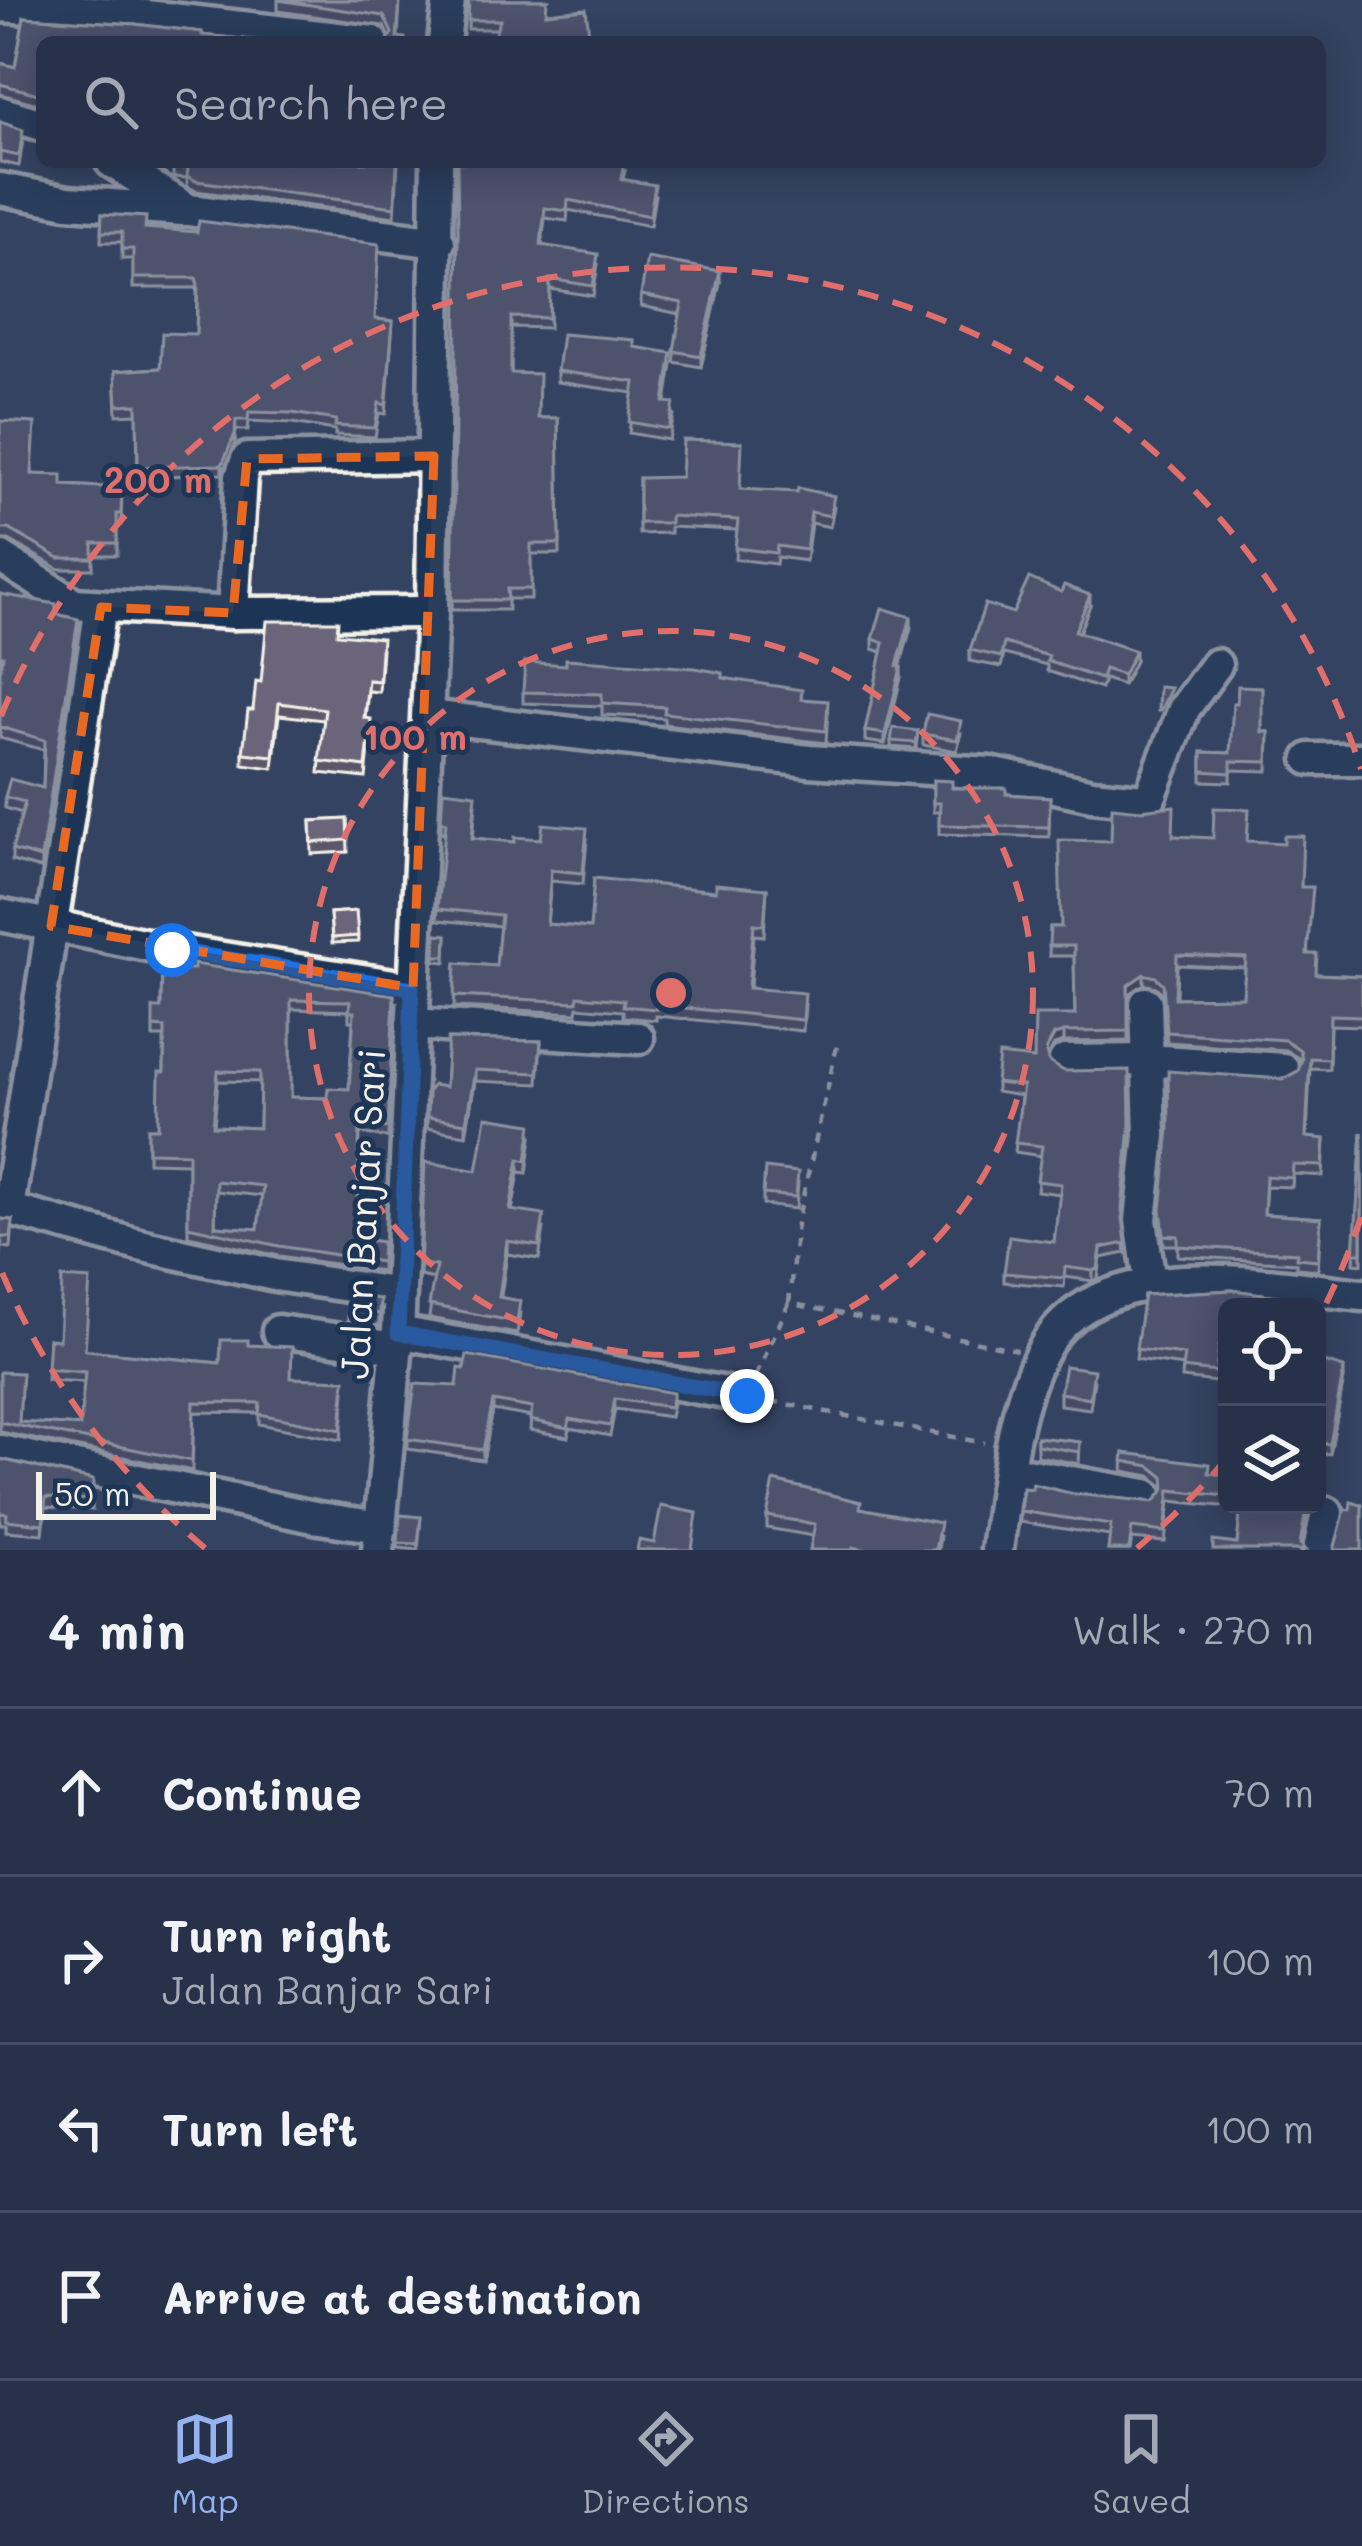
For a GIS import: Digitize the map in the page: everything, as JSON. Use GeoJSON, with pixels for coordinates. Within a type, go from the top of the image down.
{"type":"FeatureCollection","features":[{"type":"Feature","properties":{"kind":"street"},"geometry":{"type":"LineString","coordinates":[[445,36],[449,0]]}},
{"type":"Feature","properties":{"kind":"street"},"geometry":{"type":"LineString","coordinates":[[0,6],[137,15],[321,36]]}},
{"type":"Feature","properties":{"kind":"street"},"geometry":{"type":"LineString","coordinates":[[0,112],[36,123]]}},
{"type":"Feature","properties":{"kind":"street"},"geometry":{"type":"LineString","coordinates":[[122,168],[189,210]]}},
{"type":"Feature","properties":{"kind":"street","name":"Jalan Banjar Sari"},"geometry":{"type":"LineString","coordinates":[[380,1538],[398,1340],[428,716],[437,168]]}},
{"type":"Feature","properties":{"kind":"street"},"geometry":{"type":"LineString","coordinates":[[0,189],[68,202],[189,210],[439,242]]}},
{"type":"Feature","properties":{"kind":"street"},"geometry":{"type":"LineString","coordinates":[[232,613],[241,477],[248,459],[434,456]]}},
{"type":"Feature","properties":{"kind":"street"},"geometry":{"type":"LineString","coordinates":[[0,557],[74,604],[232,613],[432,613]]}},
{"type":"Feature","properties":{"kind":"street"},"geometry":{"type":"LineString","coordinates":[[101,607],[78,779],[4,1208],[135,1244],[400,1294]]}},
{"type":"Feature","properties":{"kind":"street"},"geometry":{"type":"LineString","coordinates":[[428,716],[809,760],[990,773],[1092,795],[1143,800],[1153,791],[1184,709],[1216,665]]}},
{"type":"Feature","properties":{"kind":"street"},"geometry":{"type":"LineString","coordinates":[[1310,760],[1362,759]]}},
{"type":"Feature","properties":{"kind":"street"},"geometry":{"type":"LineString","coordinates":[[0,915],[172,950],[412,988]]}},
{"type":"Feature","properties":{"kind":"street"},"geometry":{"type":"LineString","coordinates":[[1146,1003],[1150,1136],[1141,1220],[1150,1282]]}},
{"type":"Feature","properties":{"kind":"street"},"geometry":{"type":"LineString","coordinates":[[412,1024],[638,1038]]}},
{"type":"Feature","properties":{"kind":"street"},"geometry":{"type":"LineString","coordinates":[[1065,1061],[1145,1060],[1283,1069]]}},
{"type":"Feature","properties":{"kind":"street"},"geometry":{"type":"LineString","coordinates":[[997,1550],[1010,1460],[1040,1355],[1053,1335],[1098,1298],[1150,1282],[1189,1281],[1362,1295]]}},
{"type":"Feature","properties":{"kind":"street"},"geometry":{"type":"LineString","coordinates":[[278,1330],[398,1340],[747,1396]]}},
{"type":"Feature","properties":{"kind":"street"},"geometry":{"type":"LineString","coordinates":[[0,1451],[296,1513],[380,1538]]}},
{"type":"Feature","properties":{"kind":"street"},"geometry":{"type":"LineString","coordinates":[[1010,1460],[1146,1495]]}},
{"type":"Feature","properties":{"kind":"street"},"geometry":{"type":"LineString","coordinates":[[1319,1550],[1327,1513]]}},
{"type":"Feature","properties":{"kind":"path"},"geometry":{"type":"LineString","coordinates":[[837,1046],[797,1223],[789,1303],[747,1396],[1010,1460]]}},
{"type":"Feature","properties":{"kind":"path"},"geometry":{"type":"LineString","coordinates":[[789,1303],[1040,1355]]}},
{"type":"Feature","properties":{"kind":"highlighted area"},"geometry":{"type":"Polygon","coordinates":[[[434,456],[413,988],[51,926],[101,607],[233,613],[247,459],[434,456]]]}},
{"type":"Feature","properties":{"kind":"building"},"geometry":{"type":"Polygon","coordinates":[[[278,0],[400,0],[397,36],[390,36],[384,16],[278,0]]]}},
{"type":"Feature","properties":{"kind":"building"},"geometry":{"type":"Polygon","coordinates":[[[469,0],[547,0],[546,13],[586,9],[589,36],[494,36],[500,20],[468,20],[469,0]]]}},
{"type":"Feature","properties":{"kind":"building"},"geometry":{"type":"Polygon","coordinates":[[[24,17],[135,24],[212,36],[36,36],[36,93],[0,84],[0,63],[15,67],[24,17]]]}},
{"type":"Feature","properties":{"kind":"building"},"geometry":{"type":"Polygon","coordinates":[[[0,122],[23,130],[19,156],[0,152],[0,122]]]}},
{"type":"Feature","properties":{"kind":"building"},"geometry":{"type":"Polygon","coordinates":[[[188,168],[397,168],[395,207],[196,181],[187,176],[188,168]]]}},
{"type":"Feature","properties":{"kind":"building"},"geometry":{"type":"Polygon","coordinates":[[[457,168],[623,168],[621,179],[655,185],[650,216],[568,200],[567,211],[545,208],[541,245],[598,254],[593,286],[550,279],[549,318],[511,317],[511,373],[539,374],[538,418],[558,418],[560,544],[531,544],[531,589],[507,589],[508,600],[452,600],[457,168]]]}},
{"type":"Feature","properties":{"kind":"building"},"geometry":{"type":"Polygon","coordinates":[[[102,214],[146,217],[145,228],[197,232],[199,221],[379,244],[375,319],[393,321],[386,405],[379,403],[375,428],[335,426],[336,420],[292,413],[249,412],[248,420],[236,420],[222,465],[138,467],[137,404],[117,405],[115,371],[160,368],[162,333],[196,334],[198,285],[196,278],[133,278],[133,249],[122,249],[122,232],[101,232],[102,214]]]}},
{"type":"Feature","properties":{"kind":"building"},"geometry":{"type":"Polygon","coordinates":[[[647,258],[720,271],[701,356],[674,351],[682,303],[641,295],[647,258]]]}},
{"type":"Feature","properties":{"kind":"building"},"geometry":{"type":"Polygon","coordinates":[[[562,334],[634,340],[634,347],[672,353],[664,402],[674,403],[669,429],[629,422],[635,382],[557,371],[562,334]]]}},
{"type":"Feature","properties":{"kind":"building"},"geometry":{"type":"Polygon","coordinates":[[[0,421],[35,423],[32,474],[62,475],[62,485],[122,488],[117,543],[93,543],[93,558],[59,558],[9,529],[0,529],[0,421]]]}},
{"type":"Feature","properties":{"kind":"building"},"geometry":{"type":"Polygon","coordinates":[[[683,440],[742,442],[740,489],[797,492],[798,488],[834,496],[830,516],[811,512],[806,550],[777,546],[776,553],[735,548],[738,520],[670,516],[670,523],[639,523],[639,478],[681,477],[683,440]]]}},
{"type":"Feature","properties":{"kind":"building"},"geometry":{"type":"Polygon","coordinates":[[[1029,578],[1061,592],[1064,585],[1090,595],[1075,631],[1135,651],[1123,675],[1104,669],[1101,679],[1004,643],[1001,657],[970,650],[985,604],[1013,613],[1029,578]]]}},
{"type":"Feature","properties":{"kind":"building"},"geometry":{"type":"Polygon","coordinates":[[[0,594],[56,604],[56,614],[78,619],[41,858],[12,850],[25,802],[5,797],[10,779],[43,788],[45,740],[0,727],[0,594]]]}},
{"type":"Feature","properties":{"kind":"building"},"geometry":{"type":"Polygon","coordinates":[[[882,608],[911,617],[885,734],[865,731],[884,643],[873,639],[882,608]]]}},
{"type":"Feature","properties":{"kind":"building"},"geometry":{"type":"Polygon","coordinates":[[[267,621],[338,621],[337,634],[382,638],[379,681],[368,680],[364,718],[371,719],[366,767],[319,761],[325,709],[279,703],[273,756],[243,753],[248,710],[253,710],[256,681],[261,682],[267,621]]]}},
{"type":"Feature","properties":{"kind":"building"},"geometry":{"type":"Polygon","coordinates":[[[566,659],[695,668],[723,673],[723,678],[802,690],[801,699],[828,701],[826,731],[664,713],[665,707],[602,703],[602,694],[523,692],[525,662],[566,665],[566,659]]]}},
{"type":"Feature","properties":{"kind":"building"},"geometry":{"type":"Polygon","coordinates":[[[1238,686],[1262,687],[1268,762],[1231,761],[1231,773],[1202,771],[1202,752],[1230,753],[1238,686]]]}},
{"type":"Feature","properties":{"kind":"building"},"geometry":{"type":"Polygon","coordinates":[[[1159,687],[1171,688],[1158,711],[1159,687]]]}},
{"type":"Feature","properties":{"kind":"building"},"geometry":{"type":"Polygon","coordinates":[[[927,714],[961,721],[957,740],[923,734],[927,714]]]}},
{"type":"Feature","properties":{"kind":"building"},"geometry":{"type":"Polygon","coordinates":[[[893,728],[918,731],[916,743],[891,741],[893,728]]]}},
{"type":"Feature","properties":{"kind":"building"},"geometry":{"type":"Polygon","coordinates":[[[933,780],[952,781],[952,788],[1006,788],[1006,794],[1050,797],[1049,827],[939,825],[940,803],[933,803],[933,780]]]}},
{"type":"Feature","properties":{"kind":"building"},"geometry":{"type":"Polygon","coordinates":[[[443,790],[476,794],[472,838],[541,839],[543,824],[587,828],[583,873],[551,870],[547,924],[590,928],[594,878],[716,891],[716,884],[767,889],[764,925],[754,924],[748,988],[805,993],[803,1020],[623,1006],[624,1000],[578,996],[577,1002],[454,996],[456,963],[496,966],[501,915],[437,909],[446,822],[441,821],[443,790]]]}},
{"type":"Feature","properties":{"kind":"building"},"geometry":{"type":"Polygon","coordinates":[[[1174,806],[1173,836],[1213,838],[1214,808],[1249,809],[1247,841],[1284,843],[1284,836],[1303,836],[1301,887],[1313,887],[1307,954],[1317,954],[1316,974],[1362,976],[1362,1016],[1330,1015],[1329,1059],[1310,1058],[1306,1137],[1325,1139],[1323,1166],[1293,1165],[1292,1178],[1266,1176],[1264,1214],[1321,1218],[1318,1260],[1296,1258],[1297,1253],[1178,1246],[1178,1236],[1164,1235],[1161,1210],[1169,1128],[1168,1071],[1283,1079],[1298,1071],[1302,1059],[1300,1050],[1285,1040],[1167,1032],[1163,984],[1144,974],[1128,985],[1128,1031],[1064,1032],[1054,1035],[1046,1050],[1049,1062],[1064,1071],[1129,1070],[1130,1126],[1122,1209],[1126,1243],[1101,1248],[1098,1269],[1093,1271],[1065,1267],[1064,1278],[1004,1273],[1009,1236],[1054,1242],[1061,1184],[1037,1181],[1042,1146],[1015,1143],[1023,1086],[996,1083],[999,1055],[1034,1059],[1035,1015],[1075,1015],[1074,946],[1049,946],[1050,927],[1061,927],[1059,840],[1111,841],[1112,807],[1174,806]],[[1177,955],[1175,998],[1243,997],[1246,958],[1177,955]]]}},
{"type":"Feature","properties":{"kind":"building"},"geometry":{"type":"Polygon","coordinates":[[[347,819],[348,840],[312,843],[311,821],[347,819]]]}},
{"type":"Feature","properties":{"kind":"building"},"geometry":{"type":"Polygon","coordinates":[[[356,911],[358,936],[332,938],[330,913],[356,911]]]}},
{"type":"Feature","properties":{"kind":"building"},"geometry":{"type":"Polygon","coordinates":[[[436,934],[447,935],[446,956],[435,956],[436,934]]]}},
{"type":"Feature","properties":{"kind":"building"},"geometry":{"type":"Polygon","coordinates":[[[194,964],[394,995],[388,1128],[360,1124],[356,1238],[382,1242],[381,1262],[188,1226],[188,1153],[148,1152],[148,1128],[158,1128],[159,1072],[164,1072],[165,1028],[153,1027],[153,1008],[161,1008],[162,968],[194,969],[194,964]],[[291,1000],[291,1097],[327,1098],[328,1088],[349,1089],[354,1012],[349,1012],[350,1001],[291,1000]],[[218,1071],[213,1126],[259,1128],[260,1072],[218,1071]],[[216,1181],[215,1226],[258,1229],[263,1186],[216,1181]]]}},
{"type":"Feature","properties":{"kind":"building"},"geometry":{"type":"Polygon","coordinates":[[[448,1039],[541,1041],[538,1073],[475,1070],[466,1123],[427,1117],[428,1091],[433,1085],[445,1087],[448,1039]]]}},
{"type":"Feature","properties":{"kind":"building"},"geometry":{"type":"Polygon","coordinates":[[[486,1117],[532,1124],[527,1161],[519,1159],[510,1210],[544,1215],[539,1246],[507,1241],[499,1297],[520,1301],[517,1322],[429,1305],[436,1266],[420,1264],[425,1162],[477,1171],[486,1117]]]}},
{"type":"Feature","properties":{"kind":"building"},"geometry":{"type":"Polygon","coordinates":[[[1362,1132],[1362,1253],[1354,1253],[1362,1132]]]}},
{"type":"Feature","properties":{"kind":"building"},"geometry":{"type":"Polygon","coordinates":[[[765,1168],[798,1172],[796,1197],[763,1194],[765,1168]]]}},
{"type":"Feature","properties":{"kind":"building"},"geometry":{"type":"Polygon","coordinates":[[[0,1219],[13,1220],[11,1237],[2,1237],[0,1271],[0,1219]]]}},
{"type":"Feature","properties":{"kind":"building"},"geometry":{"type":"Polygon","coordinates":[[[62,1278],[90,1280],[85,1350],[220,1363],[221,1340],[292,1347],[291,1378],[345,1380],[341,1430],[259,1414],[260,1403],[194,1402],[192,1461],[0,1422],[0,1372],[22,1373],[19,1422],[80,1426],[85,1372],[47,1369],[49,1339],[59,1340],[62,1278]]]}},
{"type":"Feature","properties":{"kind":"building"},"geometry":{"type":"Polygon","coordinates":[[[1232,1290],[1293,1298],[1218,1298],[1216,1372],[1182,1368],[1184,1355],[1136,1349],[1144,1295],[1232,1290]]]}},
{"type":"Feature","properties":{"kind":"building"},"geometry":{"type":"Polygon","coordinates":[[[351,1295],[380,1299],[379,1314],[348,1310],[351,1295]]]}},
{"type":"Feature","properties":{"kind":"building"},"geometry":{"type":"Polygon","coordinates":[[[467,1355],[673,1393],[670,1407],[615,1399],[610,1426],[570,1419],[568,1428],[530,1420],[532,1408],[493,1401],[483,1450],[407,1439],[415,1384],[457,1386],[459,1368],[464,1369],[467,1355]]]}},
{"type":"Feature","properties":{"kind":"building"},"geometry":{"type":"Polygon","coordinates":[[[1326,1363],[1344,1368],[1330,1444],[1326,1444],[1326,1363]]]}},
{"type":"Feature","properties":{"kind":"building"},"geometry":{"type":"Polygon","coordinates":[[[1065,1366],[1094,1370],[1090,1398],[1060,1393],[1065,1366]]]}},
{"type":"Feature","properties":{"kind":"building"},"geometry":{"type":"Polygon","coordinates":[[[1037,1437],[1080,1442],[1079,1452],[1037,1445],[1037,1437]]]}},
{"type":"Feature","properties":{"kind":"building"},"geometry":{"type":"Polygon","coordinates":[[[1124,1453],[1210,1464],[1209,1473],[1218,1474],[1218,1495],[1170,1490],[1165,1532],[1132,1528],[1129,1550],[1108,1550],[1111,1525],[1020,1511],[1023,1488],[1032,1489],[1032,1484],[1074,1494],[1154,1502],[1165,1489],[1164,1477],[1150,1466],[1123,1461],[1124,1453]]]}},
{"type":"Feature","properties":{"kind":"building"},"geometry":{"type":"Polygon","coordinates":[[[0,1459],[93,1480],[92,1500],[46,1497],[43,1524],[6,1520],[7,1514],[0,1513],[0,1459]]]}},
{"type":"Feature","properties":{"kind":"building"},"geometry":{"type":"Polygon","coordinates":[[[774,1481],[861,1502],[860,1508],[940,1523],[935,1550],[810,1550],[815,1524],[767,1516],[774,1481]]]}},
{"type":"Feature","properties":{"kind":"building"},"geometry":{"type":"Polygon","coordinates":[[[1351,1502],[1362,1505],[1362,1550],[1334,1550],[1345,1509],[1350,1510],[1351,1502]]]}},
{"type":"Feature","properties":{"kind":"building"},"geometry":{"type":"Polygon","coordinates":[[[661,1506],[697,1513],[692,1550],[637,1550],[639,1540],[654,1543],[661,1506]]]}},
{"type":"Feature","properties":{"kind":"building"},"geometry":{"type":"Polygon","coordinates":[[[1240,1514],[1305,1514],[1300,1544],[1306,1550],[1213,1550],[1213,1541],[1237,1544],[1240,1514]]]}},
{"type":"Feature","properties":{"kind":"building"},"geometry":{"type":"Polygon","coordinates":[[[400,1515],[421,1517],[418,1544],[398,1543],[400,1515]]]}},
{"type":"Feature","properties":{"kind":"route"},"geometry":{"type":"LineString","coordinates":[[172,950],[412,988],[398,1333],[747,1396]]}}]}
